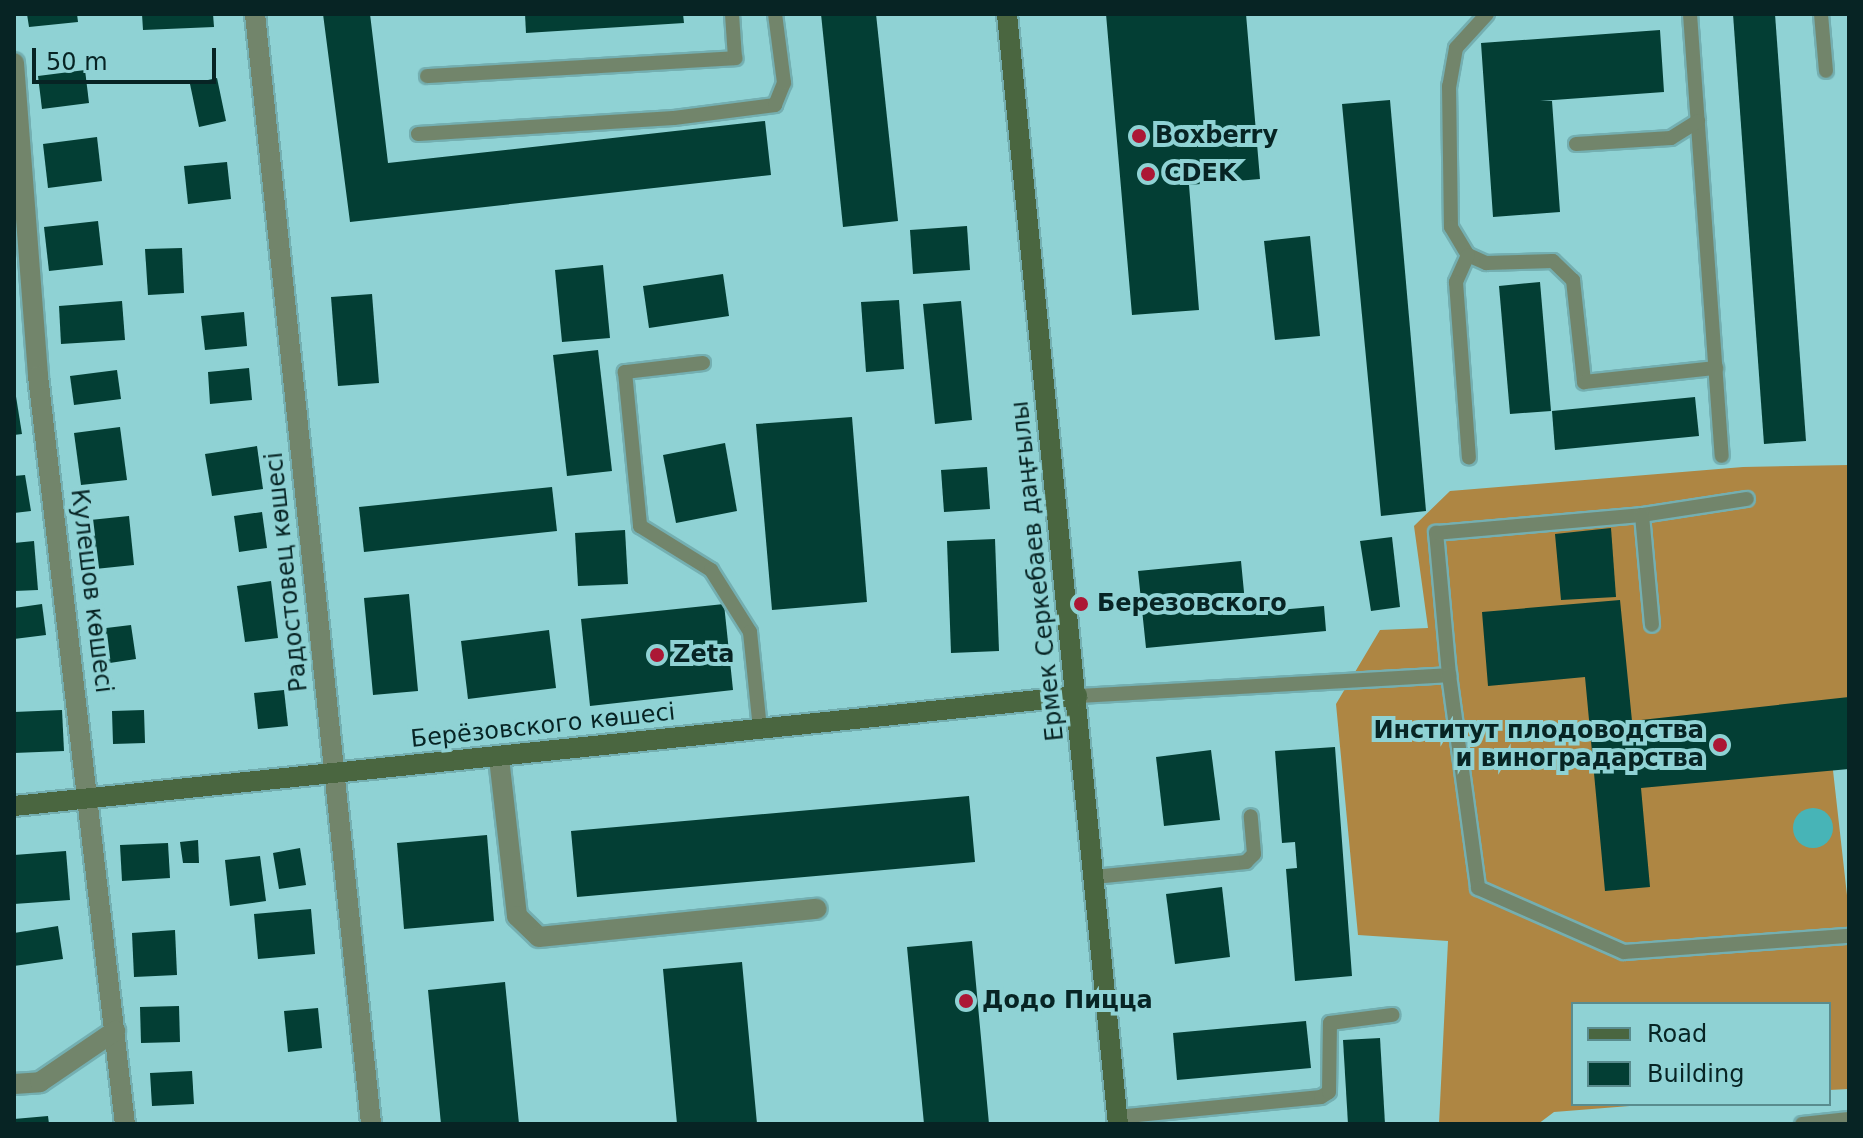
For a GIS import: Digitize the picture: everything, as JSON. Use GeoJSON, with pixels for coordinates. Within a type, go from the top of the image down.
{"type":"FeatureCollection","features":[{"type":"Feature","properties":{"kind":"street","name":"Радостовец көшесі"},"geometry":{"type":"LineString","coordinates":[[255,14],[371,1124]]}},
{"type":"Feature","properties":{"kind":"street","name":"Ермек Серкебаев даңғылы"},"geometry":{"type":"LineString","coordinates":[[1007,14],[1117,1120]]}},
{"type":"Feature","properties":{"kind":"street","name":"Кулешов көшесі"},"geometry":{"type":"LineString","coordinates":[[14,63],[38,376],[90,796],[125,1124]]}},
{"type":"Feature","properties":{"kind":"street","name":"Берёзовского көшесі"},"geometry":{"type":"LineString","coordinates":[[14,806],[1077,696]]}},
{"type":"Feature","properties":{"kind":"street"},"geometry":{"type":"LineString","coordinates":[[499,758],[517,916],[539,937],[817,909]]}},
{"type":"Feature","properties":{"kind":"street"},"geometry":{"type":"LineString","coordinates":[[14,1084],[40,1082],[115,1031]]}},
{"type":"Feature","properties":{"kind":"lane"},"geometry":{"type":"LineString","coordinates":[[427,76],[735,58],[732,14]]}},
{"type":"Feature","properties":{"kind":"lane"},"geometry":{"type":"LineString","coordinates":[[418,134],[674,118],[775,105],[784,83],[775,14]]}},
{"type":"Feature","properties":{"kind":"lane"},"geometry":{"type":"LineString","coordinates":[[1487,14],[1456,48],[1449,86],[1451,227],[1468,255],[1486,263],[1553,261],[1573,280],[1584,382],[1716,368]]}},
{"type":"Feature","properties":{"kind":"lane"},"geometry":{"type":"LineString","coordinates":[[1690,14],[1722,456]]}},
{"type":"Feature","properties":{"kind":"lane"},"geometry":{"type":"LineString","coordinates":[[1821,14],[1826,71]]}},
{"type":"Feature","properties":{"kind":"lane"},"geometry":{"type":"LineString","coordinates":[[1576,144],[1671,138],[1698,121]]}},
{"type":"Feature","properties":{"kind":"lane"},"geometry":{"type":"LineString","coordinates":[[1468,255],[1456,282],[1469,458]]}},
{"type":"Feature","properties":{"kind":"lane"},"geometry":{"type":"LineString","coordinates":[[703,363],[625,372],[640,526],[711,570],[750,632],[760,729]]}},
{"type":"Feature","properties":{"kind":"lane"},"geometry":{"type":"LineString","coordinates":[[1747,499],[1642,515],[1436,533],[1449,675],[1478,888],[1624,952],[1849,936]]}},
{"type":"Feature","properties":{"kind":"lane"},"geometry":{"type":"LineString","coordinates":[[1642,515],[1652,625]]}},
{"type":"Feature","properties":{"kind":"lane"},"geometry":{"type":"LineString","coordinates":[[1077,696],[1449,675]]}},
{"type":"Feature","properties":{"kind":"lane"},"geometry":{"type":"LineString","coordinates":[[1094,877],[1246,862],[1254,854],[1251,816]]}},
{"type":"Feature","properties":{"kind":"lane"},"geometry":{"type":"LineString","coordinates":[[1117,1120],[1321,1097],[1329,1092],[1330,1023],[1392,1015]]}},
{"type":"Feature","properties":{"kind":"lane"},"geometry":{"type":"LineString","coordinates":[[1802,1124],[1849,1119]]}},
{"type":"Feature","properties":{"kind":"shaded area"},"geometry":{"type":"Polygon","coordinates":[[[1849,465],[1849,704],[1826,708],[1849,913],[1849,1089],[1831,1090],[1831,1002],[1571,1002],[1571,1106],[1630,1106],[1554,1112],[1538,1124],[1439,1124],[1448,941],[1358,935],[1336,704],[1380,630],[1428,628],[1414,526],[1450,491],[1743,467],[1849,465]]]}},
{"type":"Feature","properties":{"kind":"water"},"geometry":{"type":"Polygon","coordinates":[[[1813,808],[1827,814],[1833,828],[1827,842],[1813,848],[1799,842],[1793,828],[1799,814],[1813,808]]]}},
{"type":"Feature","properties":{"kind":"building"},"geometry":{"type":"Polygon","coordinates":[[[27,14],[77,14],[78,22],[29,27],[27,14]]]}},
{"type":"Feature","properties":{"kind":"building"},"geometry":{"type":"Polygon","coordinates":[[[142,14],[213,14],[214,27],[143,30],[142,14]]]}},
{"type":"Feature","properties":{"kind":"building"},"geometry":{"type":"Polygon","coordinates":[[[323,14],[370,14],[388,163],[765,121],[771,175],[350,222],[323,14]]]}},
{"type":"Feature","properties":{"kind":"building"},"geometry":{"type":"Polygon","coordinates":[[[525,14],[683,14],[684,23],[526,33],[525,14]]]}},
{"type":"Feature","properties":{"kind":"building"},"geometry":{"type":"Polygon","coordinates":[[[821,14],[876,14],[898,221],[843,227],[821,14]]]}},
{"type":"Feature","properties":{"kind":"building"},"geometry":{"type":"Polygon","coordinates":[[[1106,14],[1246,14],[1260,179],[1189,185],[1199,310],[1132,315],[1106,14]]]}},
{"type":"Feature","properties":{"kind":"building"},"geometry":{"type":"Polygon","coordinates":[[[1733,14],[1775,14],[1806,441],[1764,444],[1733,14]]]}},
{"type":"Feature","properties":{"kind":"building"},"geometry":{"type":"Polygon","coordinates":[[[1660,30],[1664,92],[1540,101],[1552,101],[1560,212],[1493,217],[1481,43],[1660,30]]]}},
{"type":"Feature","properties":{"kind":"building"},"geometry":{"type":"Polygon","coordinates":[[[85,70],[89,103],[42,109],[38,76],[85,70]]]}},
{"type":"Feature","properties":{"kind":"building"},"geometry":{"type":"Polygon","coordinates":[[[217,78],[226,121],[199,127],[190,84],[217,78]]]}},
{"type":"Feature","properties":{"kind":"building"},"geometry":{"type":"Polygon","coordinates":[[[1390,100],[1426,511],[1381,516],[1342,104],[1390,100]]]}},
{"type":"Feature","properties":{"kind":"building"},"geometry":{"type":"Polygon","coordinates":[[[97,137],[102,181],[48,188],[43,144],[97,137]]]}},
{"type":"Feature","properties":{"kind":"building"},"geometry":{"type":"Polygon","coordinates":[[[227,162],[231,199],[188,204],[184,166],[227,162]]]}},
{"type":"Feature","properties":{"kind":"building"},"geometry":{"type":"Polygon","coordinates":[[[98,221],[103,265],[49,271],[44,227],[98,221]]]}},
{"type":"Feature","properties":{"kind":"building"},"geometry":{"type":"Polygon","coordinates":[[[967,226],[970,270],[913,274],[910,230],[967,226]]]}},
{"type":"Feature","properties":{"kind":"building"},"geometry":{"type":"Polygon","coordinates":[[[1310,236],[1320,336],[1275,340],[1264,241],[1310,236]]]}},
{"type":"Feature","properties":{"kind":"building"},"geometry":{"type":"Polygon","coordinates":[[[182,248],[184,293],[148,295],[145,249],[182,248]]]}},
{"type":"Feature","properties":{"kind":"building"},"geometry":{"type":"Polygon","coordinates":[[[603,265],[610,338],[562,342],[555,270],[603,265]]]}},
{"type":"Feature","properties":{"kind":"building"},"geometry":{"type":"Polygon","coordinates":[[[723,274],[729,316],[649,328],[643,286],[723,274]]]}},
{"type":"Feature","properties":{"kind":"building"},"geometry":{"type":"Polygon","coordinates":[[[1540,282],[1551,411],[1510,414],[1499,286],[1540,282]]]}},
{"type":"Feature","properties":{"kind":"building"},"geometry":{"type":"Polygon","coordinates":[[[372,294],[379,383],[338,386],[331,297],[372,294]]]}},
{"type":"Feature","properties":{"kind":"building"},"geometry":{"type":"Polygon","coordinates":[[[899,300],[904,369],[866,372],[861,302],[899,300]]]}},
{"type":"Feature","properties":{"kind":"building"},"geometry":{"type":"Polygon","coordinates":[[[122,301],[125,340],[61,344],[59,306],[122,301]]]}},
{"type":"Feature","properties":{"kind":"building"},"geometry":{"type":"Polygon","coordinates":[[[961,301],[972,420],[935,424],[923,304],[961,301]]]}},
{"type":"Feature","properties":{"kind":"building"},"geometry":{"type":"Polygon","coordinates":[[[244,312],[247,346],[205,350],[201,316],[244,312]]]}},
{"type":"Feature","properties":{"kind":"building"},"geometry":{"type":"Polygon","coordinates":[[[598,350],[612,471],[567,476],[553,355],[598,350]]]}},
{"type":"Feature","properties":{"kind":"building"},"geometry":{"type":"Polygon","coordinates":[[[249,368],[252,400],[210,404],[208,372],[249,368]]]}},
{"type":"Feature","properties":{"kind":"building"},"geometry":{"type":"Polygon","coordinates":[[[117,370],[121,399],[74,405],[70,376],[117,370]]]}},
{"type":"Feature","properties":{"kind":"building"},"geometry":{"type":"Polygon","coordinates":[[[14,384],[22,434],[14,435],[14,384]]]}},
{"type":"Feature","properties":{"kind":"building"},"geometry":{"type":"Polygon","coordinates":[[[1695,397],[1699,436],[1555,450],[1552,411],[1695,397]]]}},
{"type":"Feature","properties":{"kind":"building"},"geometry":{"type":"Polygon","coordinates":[[[852,417],[867,602],[772,610],[756,424],[852,417]]]}},
{"type":"Feature","properties":{"kind":"building"},"geometry":{"type":"Polygon","coordinates":[[[120,427],[127,480],[81,485],[74,433],[120,427]]]}},
{"type":"Feature","properties":{"kind":"building"},"geometry":{"type":"Polygon","coordinates":[[[725,443],[737,511],[676,523],[663,455],[725,443]]]}},
{"type":"Feature","properties":{"kind":"building"},"geometry":{"type":"Polygon","coordinates":[[[257,446],[263,489],[212,496],[205,454],[257,446]]]}},
{"type":"Feature","properties":{"kind":"building"},"geometry":{"type":"Polygon","coordinates":[[[987,467],[990,509],[944,512],[941,470],[987,467]]]}},
{"type":"Feature","properties":{"kind":"building"},"geometry":{"type":"Polygon","coordinates":[[[25,475],[31,511],[14,513],[14,476],[25,475]]]}},
{"type":"Feature","properties":{"kind":"building"},"geometry":{"type":"Polygon","coordinates":[[[552,487],[557,531],[364,552],[359,507],[552,487]]]}},
{"type":"Feature","properties":{"kind":"building"},"geometry":{"type":"Polygon","coordinates":[[[262,512],[267,548],[239,552],[234,516],[262,512]]]}},
{"type":"Feature","properties":{"kind":"building"},"geometry":{"type":"Polygon","coordinates":[[[129,516],[134,565],[95,569],[90,520],[129,516]]]}},
{"type":"Feature","properties":{"kind":"building"},"geometry":{"type":"Polygon","coordinates":[[[1611,528],[1616,597],[1561,600],[1555,534],[1611,528]]]}},
{"type":"Feature","properties":{"kind":"building"},"geometry":{"type":"Polygon","coordinates":[[[625,530],[628,584],[578,586],[575,533],[625,530]]]}},
{"type":"Feature","properties":{"kind":"building"},"geometry":{"type":"Polygon","coordinates":[[[1392,537],[1400,607],[1371,611],[1360,541],[1392,537]]]}},
{"type":"Feature","properties":{"kind":"building"},"geometry":{"type":"Polygon","coordinates":[[[995,539],[999,651],[951,653],[947,541],[995,539]]]}},
{"type":"Feature","properties":{"kind":"building"},"geometry":{"type":"Polygon","coordinates":[[[34,541],[38,590],[14,591],[14,543],[34,541]]]}},
{"type":"Feature","properties":{"kind":"building"},"geometry":{"type":"Polygon","coordinates":[[[1241,561],[1246,613],[1324,606],[1326,631],[1146,648],[1138,571],[1241,561]]]}},
{"type":"Feature","properties":{"kind":"building"},"geometry":{"type":"Polygon","coordinates":[[[271,581],[278,638],[245,642],[237,586],[271,581]]]}},
{"type":"Feature","properties":{"kind":"building"},"geometry":{"type":"Polygon","coordinates":[[[409,594],[418,691],[373,695],[364,598],[409,594]]]}},
{"type":"Feature","properties":{"kind":"building","name":"Институт плодоводства и виноградарства"},"geometry":{"type":"Polygon","coordinates":[[[1620,600],[1632,721],[1849,697],[1849,769],[1641,788],[1650,887],[1605,891],[1585,677],[1488,686],[1482,612],[1620,600]]]}},
{"type":"Feature","properties":{"kind":"building"},"geometry":{"type":"Polygon","coordinates":[[[42,604],[46,635],[14,639],[14,608],[42,604]]]}},
{"type":"Feature","properties":{"kind":"building","name":"Zeta"},"geometry":{"type":"Polygon","coordinates":[[[724,604],[733,690],[590,706],[581,619],[724,604]]]}},
{"type":"Feature","properties":{"kind":"building"},"geometry":{"type":"Polygon","coordinates":[[[131,625],[136,659],[103,664],[98,629],[131,625]]]}},
{"type":"Feature","properties":{"kind":"building"},"geometry":{"type":"Polygon","coordinates":[[[549,630],[556,688],[468,699],[461,641],[549,630]]]}},
{"type":"Feature","properties":{"kind":"building"},"geometry":{"type":"Polygon","coordinates":[[[284,690],[288,726],[258,729],[254,693],[284,690]]]}},
{"type":"Feature","properties":{"kind":"building"},"geometry":{"type":"Polygon","coordinates":[[[62,710],[64,751],[14,753],[14,712],[62,710]]]}},
{"type":"Feature","properties":{"kind":"building"},"geometry":{"type":"Polygon","coordinates":[[[144,710],[145,743],[113,744],[112,711],[144,710]]]}},
{"type":"Feature","properties":{"kind":"building"},"geometry":{"type":"Polygon","coordinates":[[[1335,747],[1352,976],[1295,981],[1286,869],[1297,868],[1295,842],[1282,843],[1275,751],[1335,747]]]}},
{"type":"Feature","properties":{"kind":"building"},"geometry":{"type":"Polygon","coordinates":[[[1211,750],[1220,820],[1164,826],[1156,757],[1211,750]]]}},
{"type":"Feature","properties":{"kind":"building"},"geometry":{"type":"Polygon","coordinates":[[[969,796],[975,862],[577,897],[571,831],[969,796]]]}},
{"type":"Feature","properties":{"kind":"building"},"geometry":{"type":"Polygon","coordinates":[[[487,835],[494,921],[404,929],[397,843],[487,835]]]}},
{"type":"Feature","properties":{"kind":"building"},"geometry":{"type":"Polygon","coordinates":[[[198,840],[199,863],[183,863],[180,842],[198,840]]]}},
{"type":"Feature","properties":{"kind":"building"},"geometry":{"type":"Polygon","coordinates":[[[168,843],[170,878],[122,881],[120,845],[168,843]]]}},
{"type":"Feature","properties":{"kind":"building"},"geometry":{"type":"Polygon","coordinates":[[[300,848],[306,885],[279,889],[273,853],[300,848]]]}},
{"type":"Feature","properties":{"kind":"building"},"geometry":{"type":"Polygon","coordinates":[[[66,851],[70,900],[14,904],[14,855],[66,851]]]}},
{"type":"Feature","properties":{"kind":"building"},"geometry":{"type":"Polygon","coordinates":[[[260,856],[266,901],[230,906],[225,860],[260,856]]]}},
{"type":"Feature","properties":{"kind":"building"},"geometry":{"type":"Polygon","coordinates":[[[1222,887],[1230,957],[1175,964],[1166,894],[1222,887]]]}},
{"type":"Feature","properties":{"kind":"building"},"geometry":{"type":"Polygon","coordinates":[[[311,909],[315,954],[258,959],[254,914],[311,909]]]}},
{"type":"Feature","properties":{"kind":"building"},"geometry":{"type":"Polygon","coordinates":[[[58,926],[63,959],[14,966],[14,933],[58,926]]]}},
{"type":"Feature","properties":{"kind":"building"},"geometry":{"type":"Polygon","coordinates":[[[175,930],[177,975],[134,977],[132,933],[175,930]]]}},
{"type":"Feature","properties":{"kind":"building"},"geometry":{"type":"Polygon","coordinates":[[[972,941],[989,1124],[924,1124],[907,947],[972,941]]]}},
{"type":"Feature","properties":{"kind":"building"},"geometry":{"type":"Polygon","coordinates":[[[742,962],[757,1124],[677,1124],[663,969],[742,962]]]}},
{"type":"Feature","properties":{"kind":"building"},"geometry":{"type":"Polygon","coordinates":[[[505,982],[519,1124],[441,1124],[428,990],[505,982]]]}},
{"type":"Feature","properties":{"kind":"building"},"geometry":{"type":"Polygon","coordinates":[[[179,1006],[180,1042],[141,1043],[140,1007],[179,1006]]]}},
{"type":"Feature","properties":{"kind":"building"},"geometry":{"type":"Polygon","coordinates":[[[318,1008],[322,1048],[288,1052],[284,1011],[318,1008]]]}},
{"type":"Feature","properties":{"kind":"building"},"geometry":{"type":"Polygon","coordinates":[[[1306,1021],[1311,1068],[1177,1080],[1173,1033],[1306,1021]]]}},
{"type":"Feature","properties":{"kind":"building"},"geometry":{"type":"Polygon","coordinates":[[[1380,1038],[1385,1124],[1348,1124],[1343,1040],[1380,1038]]]}},
{"type":"Feature","properties":{"kind":"building"},"geometry":{"type":"Polygon","coordinates":[[[192,1071],[194,1104],[152,1106],[150,1073],[192,1071]]]}},
{"type":"Feature","properties":{"kind":"building"},"geometry":{"type":"Polygon","coordinates":[[[48,1116],[49,1124],[14,1124],[14,1119],[48,1116]]]}},
{"type":"Feature","properties":{"kind":"place","name":"Boxberry"},"geometry":{"type":"Point","coordinates":[1139,136]}},
{"type":"Feature","properties":{"kind":"place","name":"CDEK"},"geometry":{"type":"Point","coordinates":[1148,174]}},
{"type":"Feature","properties":{"kind":"place","name":"Березовского"},"geometry":{"type":"Point","coordinates":[1081,604]}},
{"type":"Feature","properties":{"kind":"place","name":"Zeta"},"geometry":{"type":"Point","coordinates":[657,655]}},
{"type":"Feature","properties":{"kind":"place","name":"Институт плодоводства и виноградарства"},"geometry":{"type":"Point","coordinates":[1720,745]}},
{"type":"Feature","properties":{"kind":"place","name":"Додо Пицца"},"geometry":{"type":"Point","coordinates":[966,1001]}}]}
